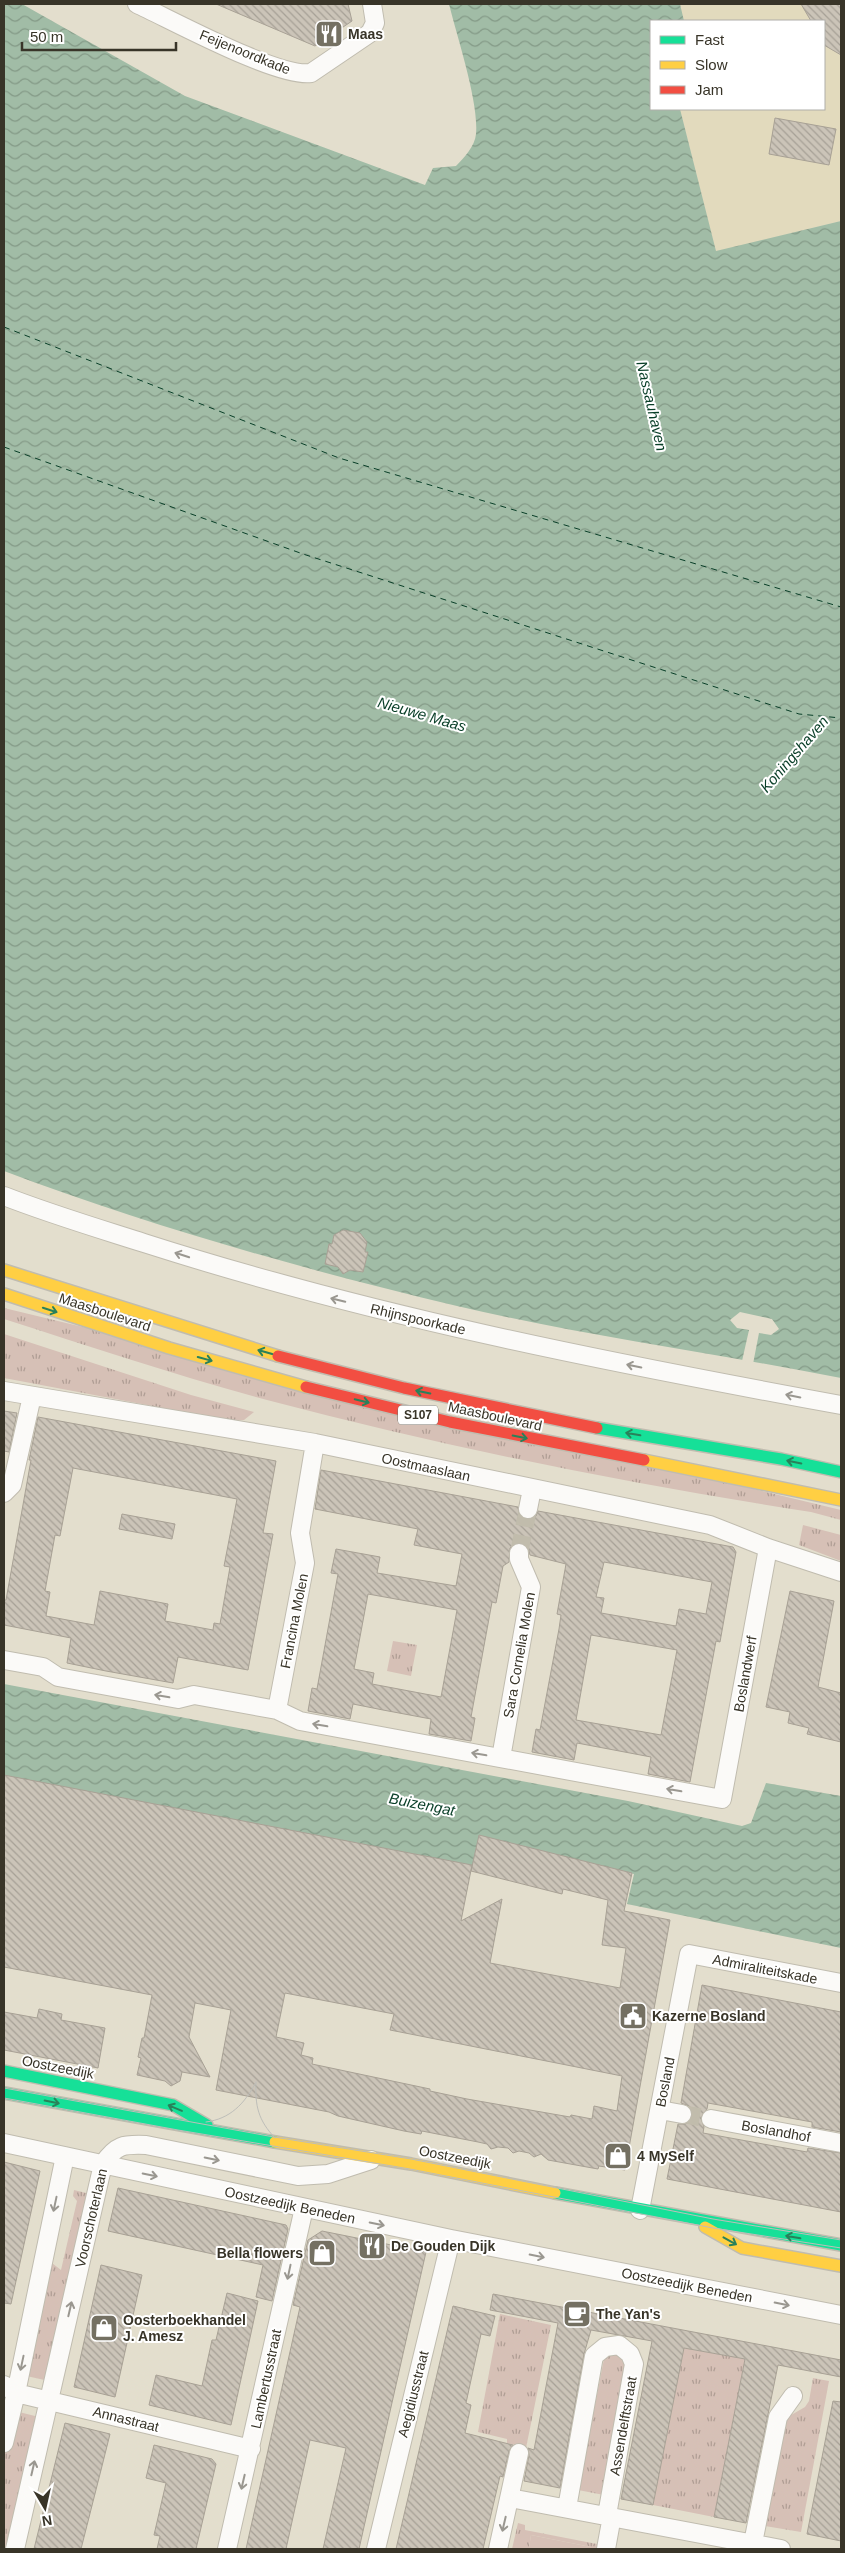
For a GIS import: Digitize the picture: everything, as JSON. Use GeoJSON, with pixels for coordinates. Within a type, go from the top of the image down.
{"type":"FeatureCollection","features":[{"type":"Feature","properties":{"kind":"main road","name":"Maasboulevard"},"geometry":{"type":"LineString","coordinates":[[4,1270],[264,1352],[404,1388],[595,1428],[781,1459],[841,1472]]}},
{"type":"Feature","properties":{"kind":"main road","name":"Maasboulevard"},"geometry":{"type":"LineString","coordinates":[[4,1294],[198,1357],[400,1411],[586,1450],[778,1485],[841,1500]]}},
{"type":"Feature","properties":{"kind":"main road","name":"Oostzeedijk"},"geometry":{"type":"LineString","coordinates":[[4,2071],[174,2106],[216,2133]]}},
{"type":"Feature","properties":{"kind":"main road","name":"Oostzeedijk"},"geometry":{"type":"LineString","coordinates":[[4,2093],[216,2133],[411,2164],[640,2210],[841,2245]]}},
{"type":"Feature","properties":{"kind":"main road","name":"Oostzeedijk"},"geometry":{"type":"LineString","coordinates":[[688,2218],[742,2248],[841,2266]]}},
{"type":"Feature","properties":{"kind":"street","name":"Feijenoordkade"},"geometry":{"type":"LineString","coordinates":[[137,4],[225,45],[284,70],[302,74],[311,72],[366,37],[373,29],[375,16],[372,4]]}},
{"type":"Feature","properties":{"kind":"street","name":"Rhijnspoorkade"},"geometry":{"type":"LineString","coordinates":[[4,1196],[203,1262],[394,1314],[638,1367],[841,1405]]}},
{"type":"Feature","properties":{"kind":"street","name":"Oostmaaslaan"},"geometry":{"type":"LineString","coordinates":[[4,1391],[315,1443],[710,1525],[768,1548],[841,1572]]}},
{"type":"Feature","properties":{"kind":"street"},"geometry":{"type":"LineString","coordinates":[[4,1493],[12,1485],[32,1396]]}},
{"type":"Feature","properties":{"kind":"street","name":"Francina Molen"},"geometry":{"type":"LineString","coordinates":[[277,1710],[305,1563],[300,1533],[315,1443]]}},
{"type":"Feature","properties":{"kind":"street"},"geometry":{"type":"LineString","coordinates":[[528,1509],[532,1489]]}},
{"type":"Feature","properties":{"kind":"street","name":"Boslandwerf"},"geometry":{"type":"LineString","coordinates":[[501,1758],[722,1799],[768,1548]]}},
{"type":"Feature","properties":{"kind":"street","name":"Sara Cornelia Molen"},"geometry":{"type":"LineString","coordinates":[[501,1758],[531,1587],[519,1559],[519,1553]]}},
{"type":"Feature","properties":{"kind":"street"},"geometry":{"type":"LineString","coordinates":[[4,1660],[43,1667],[58,1676],[178,1699],[194,1695],[277,1710],[300,1721],[501,1758]]}},
{"type":"Feature","properties":{"kind":"street","name":"Admiraliteitskade"},"geometry":{"type":"LineString","coordinates":[[688,1954],[841,1983]]}},
{"type":"Feature","properties":{"kind":"street","name":"Bosland"},"geometry":{"type":"LineString","coordinates":[[640,2210],[688,1954]]}},
{"type":"Feature","properties":{"kind":"street"},"geometry":{"type":"LineString","coordinates":[[660,2110],[682,2114]]}},
{"type":"Feature","properties":{"kind":"street","name":"Boslandhof"},"geometry":{"type":"LineString","coordinates":[[711,2119],[841,2144]]}},
{"type":"Feature","properties":{"kind":"street","name":"Oostzeedijk Beneden"},"geometry":{"type":"LineString","coordinates":[[4,2143],[451,2239],[841,2315]]}},
{"type":"Feature","properties":{"kind":"street","name":"Voorschoterlaan"},"geometry":{"type":"LineString","coordinates":[[15,2549],[102,2164],[111,2152],[118,2147],[138,2145],[298,2176],[328,2174],[374,2159]]}},
{"type":"Feature","properties":{"kind":"street"},"geometry":{"type":"LineString","coordinates":[[4,2443],[10,2389],[65,2156]]}},
{"type":"Feature","properties":{"kind":"street","name":"Lambertusstraat"},"geometry":{"type":"LineString","coordinates":[[228,2549],[304,2208]]}},
{"type":"Feature","properties":{"kind":"street","name":"Aegidiusstraat"},"geometry":{"type":"LineString","coordinates":[[378,2542],[451,2239]]}},
{"type":"Feature","properties":{"kind":"street","name":"Assendelftstraat"},"geometry":{"type":"LineString","coordinates":[[567,2508],[594,2356],[605,2347],[619,2346],[630,2354],[634,2364],[610,2515]]}},
{"type":"Feature","properties":{"kind":"street","name":"Annastraat"},"geometry":{"type":"LineString","coordinates":[[10,2389],[251,2449]]}},
{"type":"Feature","properties":{"kind":"street"},"geometry":{"type":"LineString","coordinates":[[753,2543],[778,2418],[793,2396]]}},
{"type":"Feature","properties":{"kind":"street"},"geometry":{"type":"LineString","coordinates":[[498,2549],[519,2453]]}},
{"type":"Feature","properties":{"kind":"street"},"geometry":{"type":"LineString","coordinates":[[510,2498],[610,2515],[781,2549]]}},
{"type":"Feature","properties":{"kind":"street"},"geometry":{"type":"LineString","coordinates":[[606,2549],[610,2515]]}},
{"type":"Feature","properties":{"kind":"shaded area"},"geometry":{"type":"Polygon","coordinates":[[[654,4],[841,4],[841,221],[716,252],[680,110],[825,110],[825,20],[658,20],[654,4]]]}},
{"type":"Feature","properties":{"kind":"green space"},"geometry":{"type":"Polygon","coordinates":[[[4,1308],[841,1510],[841,1520],[811,1512],[606,1477],[470,1449],[334,1417],[201,1381],[4,1319],[4,1308]]]}},
{"type":"Feature","properties":{"kind":"green space"},"geometry":{"type":"Polygon","coordinates":[[[4,1334],[191,1395],[254,1412],[244,1420],[232,1421],[4,1378],[4,1334]]]}},
{"type":"Feature","properties":{"kind":"green space"},"geometry":{"type":"Polygon","coordinates":[[[803,1525],[841,1535],[841,1561],[799,1545],[803,1525]]]}},
{"type":"Feature","properties":{"kind":"green space"},"geometry":{"type":"Polygon","coordinates":[[[393,1641],[417,1645],[411,1676],[387,1671],[393,1641]]]}},
{"type":"Feature","properties":{"kind":"green space"},"geometry":{"type":"Polygon","coordinates":[[[74,2190],[90,2194],[49,2381],[22,2375],[48,2260],[61,2270],[77,2201],[73,2196],[74,2190]]]}},
{"type":"Feature","properties":{"kind":"green space"},"geometry":{"type":"Polygon","coordinates":[[[500,2314],[551,2325],[526,2448],[507,2443],[507,2439],[478,2432],[500,2314]]]}},
{"type":"Feature","properties":{"kind":"green space"},"geometry":{"type":"Polygon","coordinates":[[[684,2348],[745,2359],[714,2517],[653,2505],[684,2348]]]}},
{"type":"Feature","properties":{"kind":"green space"},"geometry":{"type":"Polygon","coordinates":[[[612,2354],[619,2355],[627,2361],[604,2495],[578,2490],[604,2359],[612,2354]]]}},
{"type":"Feature","properties":{"kind":"green space"},"geometry":{"type":"Polygon","coordinates":[[[813,2378],[829,2381],[801,2532],[765,2526],[786,2418],[805,2407],[809,2401],[813,2378]]]}},
{"type":"Feature","properties":{"kind":"green space"},"geometry":{"type":"Polygon","coordinates":[[[15,2411],[39,2417],[7,2549],[4,2549],[4,2458],[15,2411]]]}},
{"type":"Feature","properties":{"kind":"green space"},"geometry":{"type":"Polygon","coordinates":[[[518,2523],[525,2525],[525,2530],[602,2545],[601,2549],[591,2549],[591,2547],[531,2535],[529,2548],[512,2549],[518,2523]]]}},
{"type":"Feature","properties":{"kind":"green space"},"geometry":{"type":"Polygon","coordinates":[[[531,2535],[591,2547],[591,2549],[525,2549],[529,2548],[531,2535]]]}},
{"type":"Feature","properties":{"kind":"water"},"geometry":{"type":"Polygon","coordinates":[[[4,4],[22,4],[185,96],[425,185],[433,168],[456,166],[466,156],[476,134],[471,88],[449,4],[680,4],[684,20],[650,20],[650,110],[680,110],[716,251],[841,221],[841,1378],[505,1317],[400,1292],[228,1246],[115,1210],[4,1171],[4,4]]]}},
{"type":"Feature","properties":{"kind":"water","name":"Buizengat"},"geometry":{"type":"Polygon","coordinates":[[[4,1684],[628,1801],[742,1826],[751,1823],[766,1783],[841,1796],[841,1948],[627,1904],[634,1874],[479,1838],[471,1871],[4,1777],[4,1684]]]}},
{"type":"Feature","properties":{"kind":"pier"},"geometry":{"type":"Polygon","coordinates":[[[740,1312],[772,1319],[779,1329],[771,1335],[759,1333],[753,1364],[742,1361],[749,1330],[737,1328],[730,1320],[740,1312]]]}},
{"type":"Feature","properties":{"kind":"building"},"geometry":{"type":"Polygon","coordinates":[[[216,4],[348,4],[352,21],[315,46],[216,4]]]}},
{"type":"Feature","properties":{"kind":"building"},"geometry":{"type":"Polygon","coordinates":[[[801,4],[841,4],[841,55],[825,46],[825,20],[810,20],[801,4]]]}},
{"type":"Feature","properties":{"kind":"building"},"geometry":{"type":"Polygon","coordinates":[[[775,118],[836,129],[829,165],[769,154],[775,118]]]}},
{"type":"Feature","properties":{"kind":"building"},"geometry":{"type":"Polygon","coordinates":[[[343,1230],[360,1233],[367,1242],[365,1252],[368,1252],[363,1272],[350,1270],[343,1274],[338,1267],[325,1264],[329,1244],[332,1244],[334,1235],[343,1230]]]}},
{"type":"Feature","properties":{"kind":"building"},"geometry":{"type":"Polygon","coordinates":[[[4,1411],[17,1413],[9,1452],[4,1451],[4,1411]]]}},
{"type":"Feature","properties":{"kind":"building"},"geometry":{"type":"Polygon","coordinates":[[[38,1417],[276,1461],[263,1533],[273,1534],[248,1670],[178,1657],[173,1683],[106,1671],[67,1663],[71,1638],[4,1625],[4,1600],[6,1600],[31,1460],[29,1460],[38,1417]],[[73,1468],[60,1536],[55,1535],[45,1591],[50,1592],[46,1616],[94,1625],[100,1591],[168,1604],[165,1621],[213,1630],[214,1623],[220,1624],[230,1567],[224,1566],[237,1499],[73,1468]]]}},
{"type":"Feature","properties":{"kind":"building"},"geometry":{"type":"Polygon","coordinates":[[[321,1470],[518,1507],[521,1517],[526,1519],[536,1516],[538,1511],[733,1547],[736,1552],[720,1642],[716,1641],[690,1782],[648,1774],[651,1757],[577,1743],[574,1760],[532,1752],[536,1729],[540,1730],[559,1629],[561,1615],[557,1614],[566,1564],[530,1555],[528,1547],[519,1542],[510,1548],[509,1562],[503,1566],[496,1603],[492,1602],[471,1717],[475,1718],[471,1741],[429,1734],[431,1719],[353,1704],[350,1719],[308,1711],[312,1688],[317,1689],[338,1574],[331,1573],[336,1549],[380,1557],[377,1573],[456,1586],[462,1554],[414,1545],[418,1529],[315,1509],[321,1470]],[[604,1562],[596,1597],[604,1598],[601,1613],[676,1626],[679,1609],[706,1614],[712,1582],[604,1562]],[[368,1594],[354,1669],[374,1673],[372,1684],[441,1697],[457,1610],[368,1594]],[[591,1635],[576,1720],[661,1735],[677,1650],[591,1635]]]}},
{"type":"Feature","properties":{"kind":"building"},"geometry":{"type":"Polygon","coordinates":[[[122,1514],[175,1524],[172,1539],[119,1529],[122,1514]]]}},
{"type":"Feature","properties":{"kind":"building"},"geometry":{"type":"Polygon","coordinates":[[[790,1591],[834,1601],[818,1687],[841,1693],[841,1742],[807,1734],[809,1728],[788,1723],[790,1712],[766,1707],[790,1591]]]}},
{"type":"Feature","properties":{"kind":"building"},"geometry":{"type":"Polygon","coordinates":[[[4,1775],[472,1865],[461,1921],[502,1899],[490,1963],[620,1988],[626,1948],[602,1945],[608,1900],[563,1889],[562,1894],[471,1871],[479,1835],[632,1873],[624,1911],[670,1920],[625,2170],[599,2166],[598,2169],[548,2160],[541,2154],[534,2157],[529,2153],[519,2151],[513,2153],[508,2148],[498,2147],[491,2149],[487,2144],[478,2142],[422,2131],[421,2134],[404,2131],[338,2116],[329,2112],[216,2090],[231,2010],[195,2003],[189,2037],[210,2077],[182,2072],[180,2081],[171,2086],[165,2081],[137,2075],[141,2058],[138,2057],[142,2038],[144,2038],[152,1995],[4,1967],[4,1775]],[[285,1993],[276,2037],[304,2043],[301,2055],[313,2058],[312,2064],[430,2089],[430,2091],[570,2117],[571,2115],[592,2119],[594,2106],[617,2111],[622,2076],[390,2030],[394,2014],[285,1993]]]}},
{"type":"Feature","properties":{"kind":"building"},"geometry":{"type":"Polygon","coordinates":[[[702,1985],[841,2012],[841,2132],[812,2127],[812,2122],[708,2103],[707,2109],[701,2118],[704,2127],[703,2133],[807,2152],[808,2148],[841,2153],[841,2212],[667,2179],[678,2124],[686,2124],[692,2115],[689,2106],[681,2103],[702,1985]]]}},
{"type":"Feature","properties":{"kind":"building"},"geometry":{"type":"Polygon","coordinates":[[[39,2009],[62,2014],[61,2020],[105,2028],[98,2068],[4,2050],[4,2012],[37,2018],[39,2009]]]}},
{"type":"Feature","properties":{"kind":"building"},"geometry":{"type":"Polygon","coordinates":[[[4,2162],[40,2171],[11,2304],[4,2303],[4,2162]]]}},
{"type":"Feature","properties":{"kind":"building"},"geometry":{"type":"Polygon","coordinates":[[[118,2188],[286,2225],[288,2229],[272,2301],[256,2297],[263,2265],[108,2231],[118,2188]]]}},
{"type":"Feature","properties":{"kind":"building"},"geometry":{"type":"Polygon","coordinates":[[[322,2231],[426,2252],[359,2549],[323,2549],[346,2448],[310,2440],[286,2549],[246,2549],[300,2307],[293,2305],[308,2240],[322,2231]]]}},
{"type":"Feature","properties":{"kind":"building"},"geometry":{"type":"Polygon","coordinates":[[[101,2265],[142,2275],[115,2397],[74,2387],[101,2265]]]}},
{"type":"Feature","properties":{"kind":"building"},"geometry":{"type":"Polygon","coordinates":[[[227,2293],[258,2301],[231,2425],[149,2405],[156,2375],[202,2386],[212,2340],[216,2340],[227,2293]]]}},
{"type":"Feature","properties":{"kind":"building"},"geometry":{"type":"Polygon","coordinates":[[[493,2294],[841,2360],[841,2377],[778,2365],[746,2523],[714,2517],[745,2359],[684,2348],[653,2505],[621,2499],[652,2341],[591,2330],[584,2354],[560,2488],[524,2481],[529,2455],[528,2448],[534,2450],[558,2323],[490,2310],[493,2294]]]}},
{"type":"Feature","properties":{"kind":"building"},"geometry":{"type":"Polygon","coordinates":[[[453,2306],[495,2316],[490,2336],[481,2334],[466,2403],[471,2405],[465,2433],[513,2445],[509,2451],[503,2477],[500,2476],[483,2549],[396,2549],[453,2306]]]}},
{"type":"Feature","properties":{"kind":"building"},"geometry":{"type":"Polygon","coordinates":[[[833,2401],[841,2402],[841,2541],[807,2534],[833,2401]]]}},
{"type":"Feature","properties":{"kind":"building"},"geometry":{"type":"Polygon","coordinates":[[[65,2423],[110,2434],[81,2549],[34,2549],[65,2423]]]}},
{"type":"Feature","properties":{"kind":"building"},"geometry":{"type":"Polygon","coordinates":[[[154,2445],[212,2459],[216,2464],[196,2549],[157,2549],[160,2536],[154,2535],[166,2483],[146,2478],[154,2445]]]}},
{"type":"Feature","properties":{"kind":"ferry route"},"geometry":{"type":"LineString","coordinates":[[4,327],[339,458],[841,607]]}},
{"type":"Feature","properties":{"kind":"ferry route"},"geometry":{"type":"LineString","coordinates":[[4,447],[303,554],[799,714],[841,718]]}},
{"type":"Feature","properties":{"kind":"tunnel"},"geometry":{"type":"LineString","coordinates":[[519,1553],[528,1509]]}},
{"type":"Feature","properties":{"kind":"tunnel"},"geometry":{"type":"LineString","coordinates":[[682,2114],[711,2119]]}},
{"type":"Feature","properties":{"kind":"tram line"},"geometry":{"type":"LineString","coordinates":[[256,2082],[257,2106],[261,2119],[275,2138]]}},
{"type":"Feature","properties":{"kind":"tram line"},"geometry":{"type":"LineString","coordinates":[[206,2122],[229,2114],[241,2104],[255,2084]]}},
{"type":"Feature","properties":{"kind":"tram line"},"geometry":{"type":"LineString","coordinates":[[4,2088],[274,2137],[411,2159],[713,2219],[841,2240]]}},
{"type":"Feature","properties":{"kind":"tram line"},"geometry":{"type":"LineString","coordinates":[[4,2098],[178,2130],[410,2169],[713,2228],[841,2248]]}},
{"type":"Feature","properties":{"kind":"traffic: fast"},"geometry":{"type":"LineString","coordinates":[[597,1428],[781,1459],[841,1472]]}},
{"type":"Feature","properties":{"kind":"traffic: fast"},"geometry":{"type":"LineString","coordinates":[[4,2071],[173,2105],[207,2125]]}},
{"type":"Feature","properties":{"kind":"traffic: fast"},"geometry":{"type":"LineString","coordinates":[[4,2093],[275,2142]]}},
{"type":"Feature","properties":{"kind":"traffic: fast"},"geometry":{"type":"LineString","coordinates":[[555,2193],[841,2245]]}},
{"type":"Feature","properties":{"kind":"traffic: slow"},"geometry":{"type":"LineString","coordinates":[[4,1270],[278,1356]]}},
{"type":"Feature","properties":{"kind":"traffic: slow"},"geometry":{"type":"LineString","coordinates":[[4,1294],[169,1348],[306,1387]]}},
{"type":"Feature","properties":{"kind":"traffic: slow"},"geometry":{"type":"LineString","coordinates":[[644,1460],[841,1500]]}},
{"type":"Feature","properties":{"kind":"traffic: slow"},"geometry":{"type":"LineString","coordinates":[[275,2142],[411,2164],[555,2193]]}},
{"type":"Feature","properties":{"kind":"traffic: slow"},"geometry":{"type":"LineString","coordinates":[[705,2227],[742,2248],[841,2266]]}},
{"type":"Feature","properties":{"kind":"traffic: jam"},"geometry":{"type":"LineString","coordinates":[[278,1356],[404,1388],[597,1428]]}},
{"type":"Feature","properties":{"kind":"traffic: jam"},"geometry":{"type":"LineString","coordinates":[[306,1387],[450,1422],[644,1460]]}},
{"type":"Feature","properties":{"kind":"place","name":"Maas"},"geometry":{"type":"Point","coordinates":[329,34]}},
{"type":"Feature","properties":{"kind":"place","name":"Kazerne Bosland"},"geometry":{"type":"Point","coordinates":[633,2016]}},
{"type":"Feature","properties":{"kind":"place","name":"4 MySelf"},"geometry":{"type":"Point","coordinates":[618,2156]}},
{"type":"Feature","properties":{"kind":"place","name":"De Gouden Dijk"},"geometry":{"type":"Point","coordinates":[372,2246]}},
{"type":"Feature","properties":{"kind":"place","name":"Bella flowers"},"geometry":{"type":"Point","coordinates":[322,2253]}},
{"type":"Feature","properties":{"kind":"place","name":"The Yan's"},"geometry":{"type":"Point","coordinates":[577,2314]}},
{"type":"Feature","properties":{"kind":"place","name":"Oosterboekhandel J. Amesz"},"geometry":{"type":"Point","coordinates":[104,2328]}},
{"type":"Feature","properties":{"kind":"water label","name":"Nassauhaven"},"geometry":{"type":"Point","coordinates":[652,406]}},
{"type":"Feature","properties":{"kind":"water label","name":"Nieuwe Maas"},"geometry":{"type":"Point","coordinates":[422,714]}},
{"type":"Feature","properties":{"kind":"water label","name":"Koningshaven"},"geometry":{"type":"Point","coordinates":[794,754]}}]}
